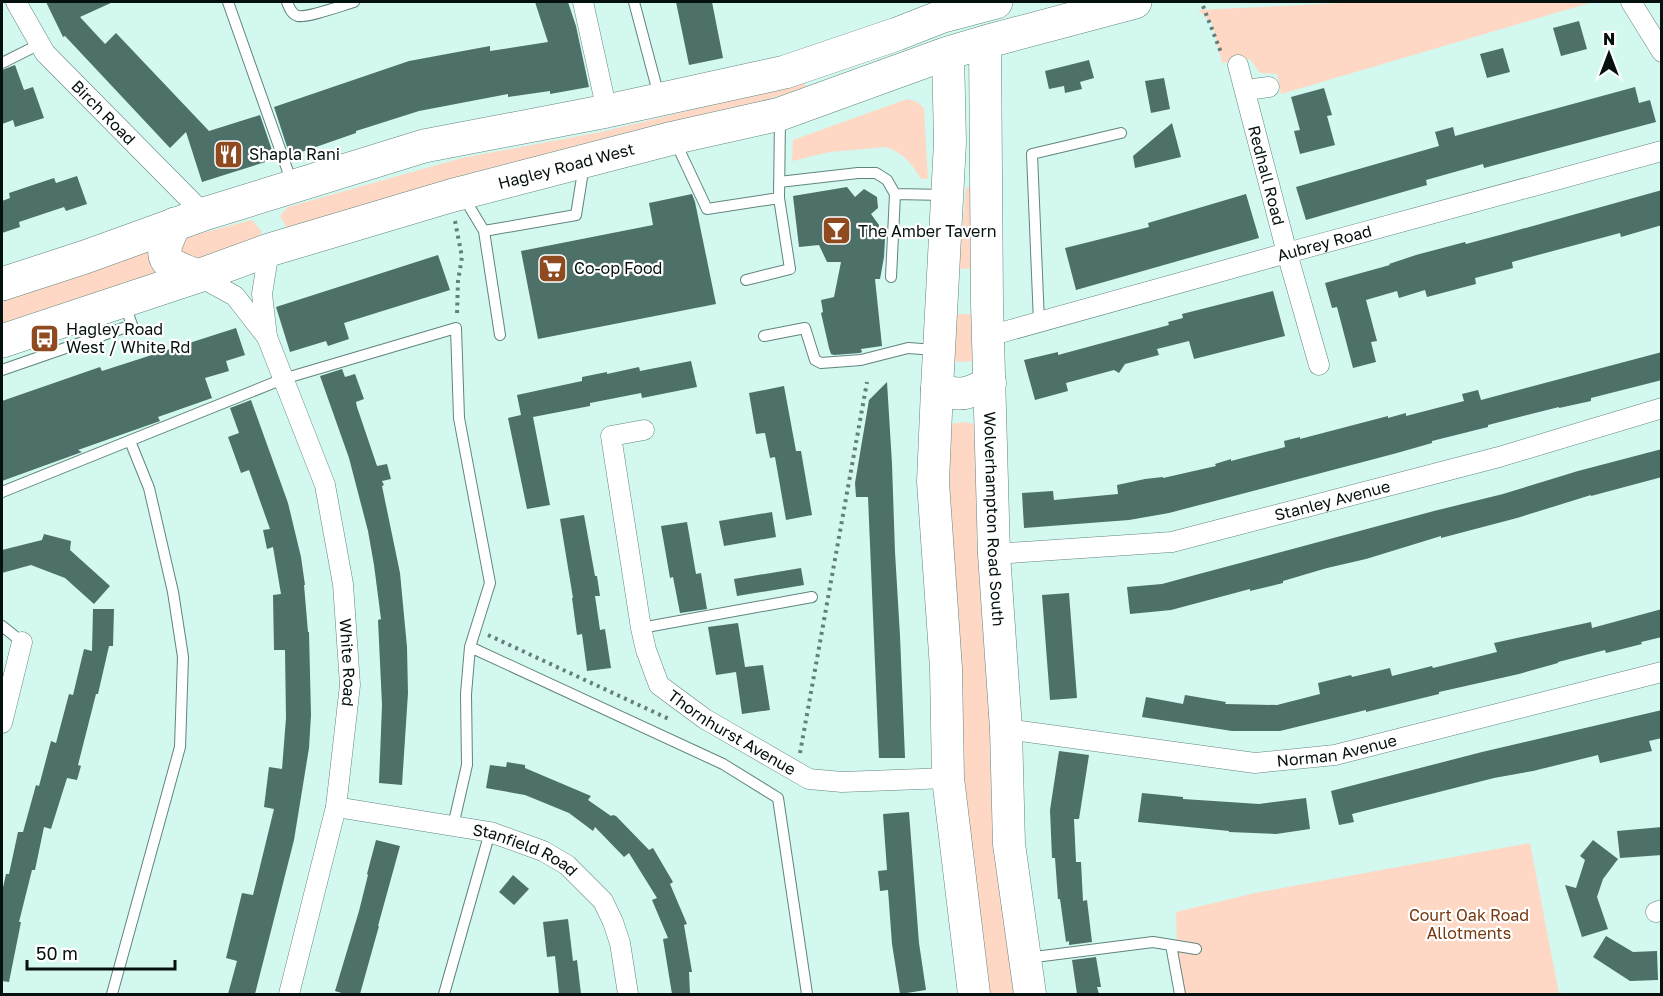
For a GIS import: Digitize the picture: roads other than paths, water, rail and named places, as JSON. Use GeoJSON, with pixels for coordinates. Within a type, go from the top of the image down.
{"type":"FeatureCollection","features":[{"type":"Feature","properties":{"kind":"highway","name":"Hagley Road West"},"geometry":{"type":"LineString","coordinates":[[2,341],[269,250],[456,195],[673,138],[780,114],[948,53],[1135,2]]}},
{"type":"Feature","properties":{"kind":"highway"},"geometry":{"type":"LineString","coordinates":[[2,284],[189,219],[424,146],[608,111],[784,72],[897,34],[942,9],[983,3],[985,42]]}},
{"type":"Feature","properties":{"kind":"highway"},"geometry":{"type":"LineString","coordinates":[[942,9],[948,53]]}},
{"type":"Feature","properties":{"kind":"highway"},"geometry":{"type":"LineString","coordinates":[[244,202],[261,209],[271,224],[272,237],[269,250]]}},
{"type":"Feature","properties":{"kind":"highway"},"geometry":{"type":"LineString","coordinates":[[189,219],[165,244],[165,258],[172,266],[198,276]]}},
{"type":"Feature","properties":{"kind":"main road","name":"Wolverhampton Road South"},"geometry":{"type":"LineString","coordinates":[[985,42],[987,303],[994,554],[1006,729],[1010,844],[1030,994]]}},
{"type":"Feature","properties":{"kind":"main road"},"geometry":{"type":"LineString","coordinates":[[948,53],[950,142],[933,482],[946,668],[948,778],[974,994]]}},
{"type":"Feature","properties":{"kind":"main road"},"geometry":{"type":"LineString","coordinates":[[943,297],[958,290],[976,292],[987,303]]}},
{"type":"Feature","properties":{"kind":"main road"},"geometry":{"type":"LineString","coordinates":[[937,389],[954,395],[970,394],[990,383]]}},
{"type":"Feature","properties":{"kind":"street","name":"Birch Road"},"geometry":{"type":"LineString","coordinates":[[16,2],[45,53],[189,219]]}},
{"type":"Feature","properties":{"kind":"street"},"geometry":{"type":"LineString","coordinates":[[584,2],[608,111]]}},
{"type":"Feature","properties":{"kind":"street"},"geometry":{"type":"LineString","coordinates":[[1631,2],[1662,52]]}},
{"type":"Feature","properties":{"kind":"street","name":"Redhall Road"},"geometry":{"type":"LineString","coordinates":[[1238,65],[1319,365]]}},
{"type":"Feature","properties":{"kind":"street"},"geometry":{"type":"LineString","coordinates":[[1246,90],[1269,87]]}},
{"type":"Feature","properties":{"kind":"street","name":"Aubrey Road"},"geometry":{"type":"LineString","coordinates":[[989,336],[1662,152]]}},
{"type":"Feature","properties":{"kind":"street","name":"White Road"},"geometry":{"type":"LineString","coordinates":[[269,250],[262,294],[267,337],[325,485],[343,584],[350,685],[336,807],[289,994]]}},
{"type":"Feature","properties":{"kind":"street","name":"White Road"},"geometry":{"type":"LineString","coordinates":[[198,276],[235,296],[267,337]]}},
{"type":"Feature","properties":{"kind":"street","name":"Stanley Avenue"},"geometry":{"type":"LineString","coordinates":[[994,554],[1172,542],[1499,457],[1662,408]]}},
{"type":"Feature","properties":{"kind":"street","name":"Thornhurst Avenue"},"geometry":{"type":"LineString","coordinates":[[644,430],[611,436],[641,628],[646,650],[660,685],[705,719],[809,779],[842,782],[948,778]]}},
{"type":"Feature","properties":{"kind":"street"},"geometry":{"type":"LineString","coordinates":[[2,723],[22,642]]}},
{"type":"Feature","properties":{"kind":"street","name":"Norman Avenue"},"geometry":{"type":"LineString","coordinates":[[1006,729],[1255,763],[1335,755],[1662,672]]}},
{"type":"Feature","properties":{"kind":"street","name":"Stanfield Road"},"geometry":{"type":"LineString","coordinates":[[336,807],[490,832],[543,851],[567,865],[603,901],[613,922],[620,943],[628,994]]}},
{"type":"Feature","properties":{"kind":"lane"},"geometry":{"type":"LineString","coordinates":[[228,2],[293,186]]}},
{"type":"Feature","properties":{"kind":"lane"},"geometry":{"type":"LineString","coordinates":[[287,2],[291,11],[298,16],[354,2]]}},
{"type":"Feature","properties":{"kind":"lane"},"geometry":{"type":"LineString","coordinates":[[634,2],[660,99]]}},
{"type":"Feature","properties":{"kind":"lane"},"geometry":{"type":"LineString","coordinates":[[2,63],[40,44]]}},
{"type":"Feature","properties":{"kind":"lane"},"geometry":{"type":"LineString","coordinates":[[746,280],[790,269],[779,198],[780,114]]}},
{"type":"Feature","properties":{"kind":"lane"},"geometry":{"type":"LineString","coordinates":[[1039,322],[1032,154],[1121,133]]}},
{"type":"Feature","properties":{"kind":"lane"},"geometry":{"type":"LineString","coordinates":[[673,138],[708,209],[779,198]]}},
{"type":"Feature","properties":{"kind":"lane"},"geometry":{"type":"LineString","coordinates":[[484,231],[576,215],[584,161]]}},
{"type":"Feature","properties":{"kind":"lane"},"geometry":{"type":"LineString","coordinates":[[779,182],[858,173],[876,173],[887,180],[894,194],[891,277]]}},
{"type":"Feature","properties":{"kind":"lane"},"geometry":{"type":"LineString","coordinates":[[894,194],[948,195]]}},
{"type":"Feature","properties":{"kind":"lane"},"geometry":{"type":"LineString","coordinates":[[456,195],[484,231],[500,335]]}},
{"type":"Feature","properties":{"kind":"lane"},"geometry":{"type":"LineString","coordinates":[[2,370],[132,325],[123,300]]}},
{"type":"Feature","properties":{"kind":"lane"},"geometry":{"type":"LineString","coordinates":[[2,492],[283,379],[456,328],[459,418],[490,583],[470,647],[466,694],[467,765],[453,826]]}},
{"type":"Feature","properties":{"kind":"lane"},"geometry":{"type":"LineString","coordinates":[[764,336],[805,328],[815,360],[822,363],[861,360],[908,348],[939,350]]}},
{"type":"Feature","properties":{"kind":"lane"},"geometry":{"type":"LineString","coordinates":[[112,994],[180,747],[183,657],[173,591],[149,488],[130,441]]}},
{"type":"Feature","properties":{"kind":"lane"},"geometry":{"type":"LineString","coordinates":[[641,628],[812,597]]}},
{"type":"Feature","properties":{"kind":"lane"},"geometry":{"type":"LineString","coordinates":[[2,626],[22,642]]}},
{"type":"Feature","properties":{"kind":"lane"},"geometry":{"type":"LineString","coordinates":[[470,647],[723,764],[778,798],[807,994]]}},
{"type":"Feature","properties":{"kind":"lane"},"geometry":{"type":"LineString","coordinates":[[444,994],[490,832]]}},
{"type":"Feature","properties":{"kind":"lane"},"geometry":{"type":"LineString","coordinates":[[1024,958],[1153,942],[1196,949]]}},
{"type":"Feature","properties":{"kind":"lane"},"geometry":{"type":"LineString","coordinates":[[1171,945],[1180,994]]}},
{"type":"Feature","properties":{"kind":"place","name":"Shapla Rani"},"geometry":{"type":"Point","coordinates":[228,154]}},
{"type":"Feature","properties":{"kind":"place","name":"The Amber Tavern"},"geometry":{"type":"Point","coordinates":[837,231]}},
{"type":"Feature","properties":{"kind":"place","name":"Co-op Food"},"geometry":{"type":"Point","coordinates":[553,268]}},
{"type":"Feature","properties":{"kind":"place","name":"Hagley Road West / White Rd"},"geometry":{"type":"Point","coordinates":[45,338]}},
{"type":"Feature","properties":{"kind":"park label","name":"Court Oak Road Allotments"},"geometry":{"type":"Point","coordinates":[1469,924]}}]}
